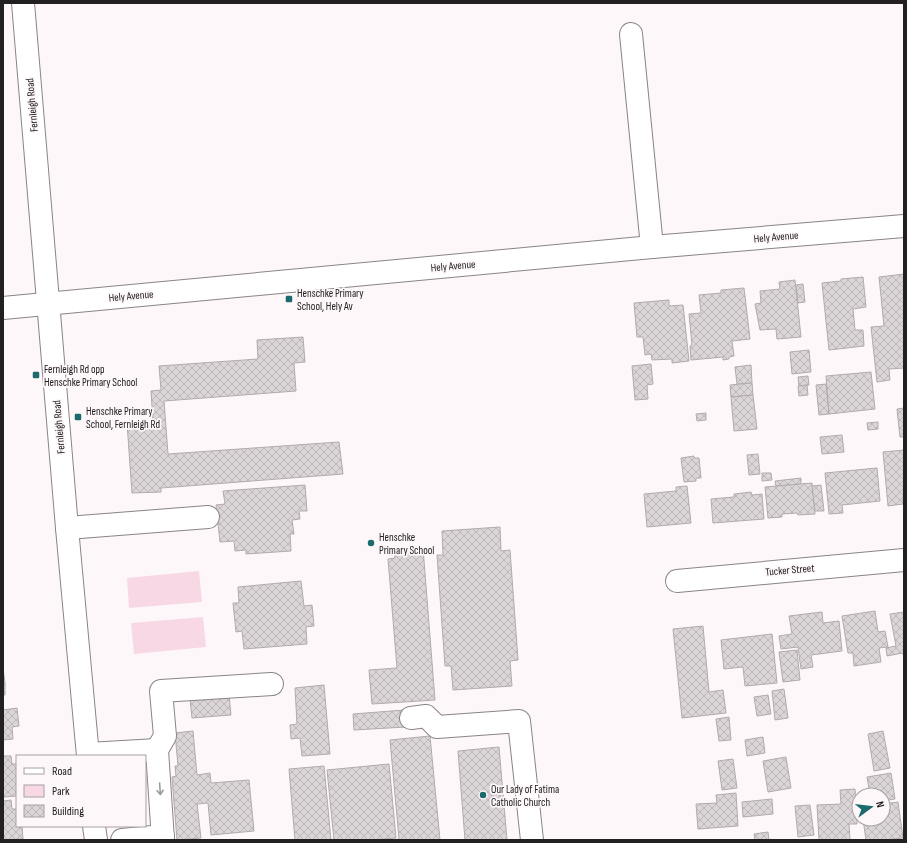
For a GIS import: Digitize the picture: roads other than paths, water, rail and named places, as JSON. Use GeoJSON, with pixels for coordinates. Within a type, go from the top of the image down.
{"type":"FeatureCollection","features":[{"type":"Feature","properties":{"kind":"street","name":"Fernleigh Road"},"geometry":{"type":"LineString","coordinates":[[23,3],[67,528],[88,755]]}},
{"type":"Feature","properties":{"kind":"street"},"geometry":{"type":"LineString","coordinates":[[631,34],[652,248]]}},
{"type":"Feature","properties":{"kind":"street","name":"Hely Avenue"},"geometry":{"type":"LineString","coordinates":[[3,308],[904,226]]}},
{"type":"Feature","properties":{"kind":"street"},"geometry":{"type":"LineString","coordinates":[[67,528],[208,517]]}},
{"type":"Feature","properties":{"kind":"street","name":"Tucker Street"},"geometry":{"type":"LineString","coordinates":[[677,581],[904,560]]}},
{"type":"Feature","properties":{"kind":"street"},"geometry":{"type":"LineString","coordinates":[[122,840],[163,838],[158,750],[165,736],[161,691],[272,684]]}},
{"type":"Feature","properties":{"kind":"street"},"geometry":{"type":"LineString","coordinates":[[411,718],[426,716],[437,727],[519,721],[532,840]]}},
{"type":"Feature","properties":{"kind":"street"},"geometry":{"type":"LineString","coordinates":[[88,755],[158,750]]}},
{"type":"Feature","properties":{"kind":"street"},"geometry":{"type":"LineString","coordinates":[[94,827],[96,840]]}},
{"type":"Feature","properties":{"kind":"place","name":"Henschke Primary School, Hely Av"},"geometry":{"type":"Point","coordinates":[289,299]}},
{"type":"Feature","properties":{"kind":"place","name":"Fernleigh Rd opp Henschke Primary School"},"geometry":{"type":"Point","coordinates":[36,375]}},
{"type":"Feature","properties":{"kind":"place","name":"Henschke Primary School, Fernleigh Rd"},"geometry":{"type":"Point","coordinates":[78,417]}},
{"type":"Feature","properties":{"kind":"place","name":"Henschke Primary School"},"geometry":{"type":"Point","coordinates":[371,543]}},
{"type":"Feature","properties":{"kind":"place","name":"Our Lady of Fatima Catholic Church"},"geometry":{"type":"Point","coordinates":[483,795]}}]}
